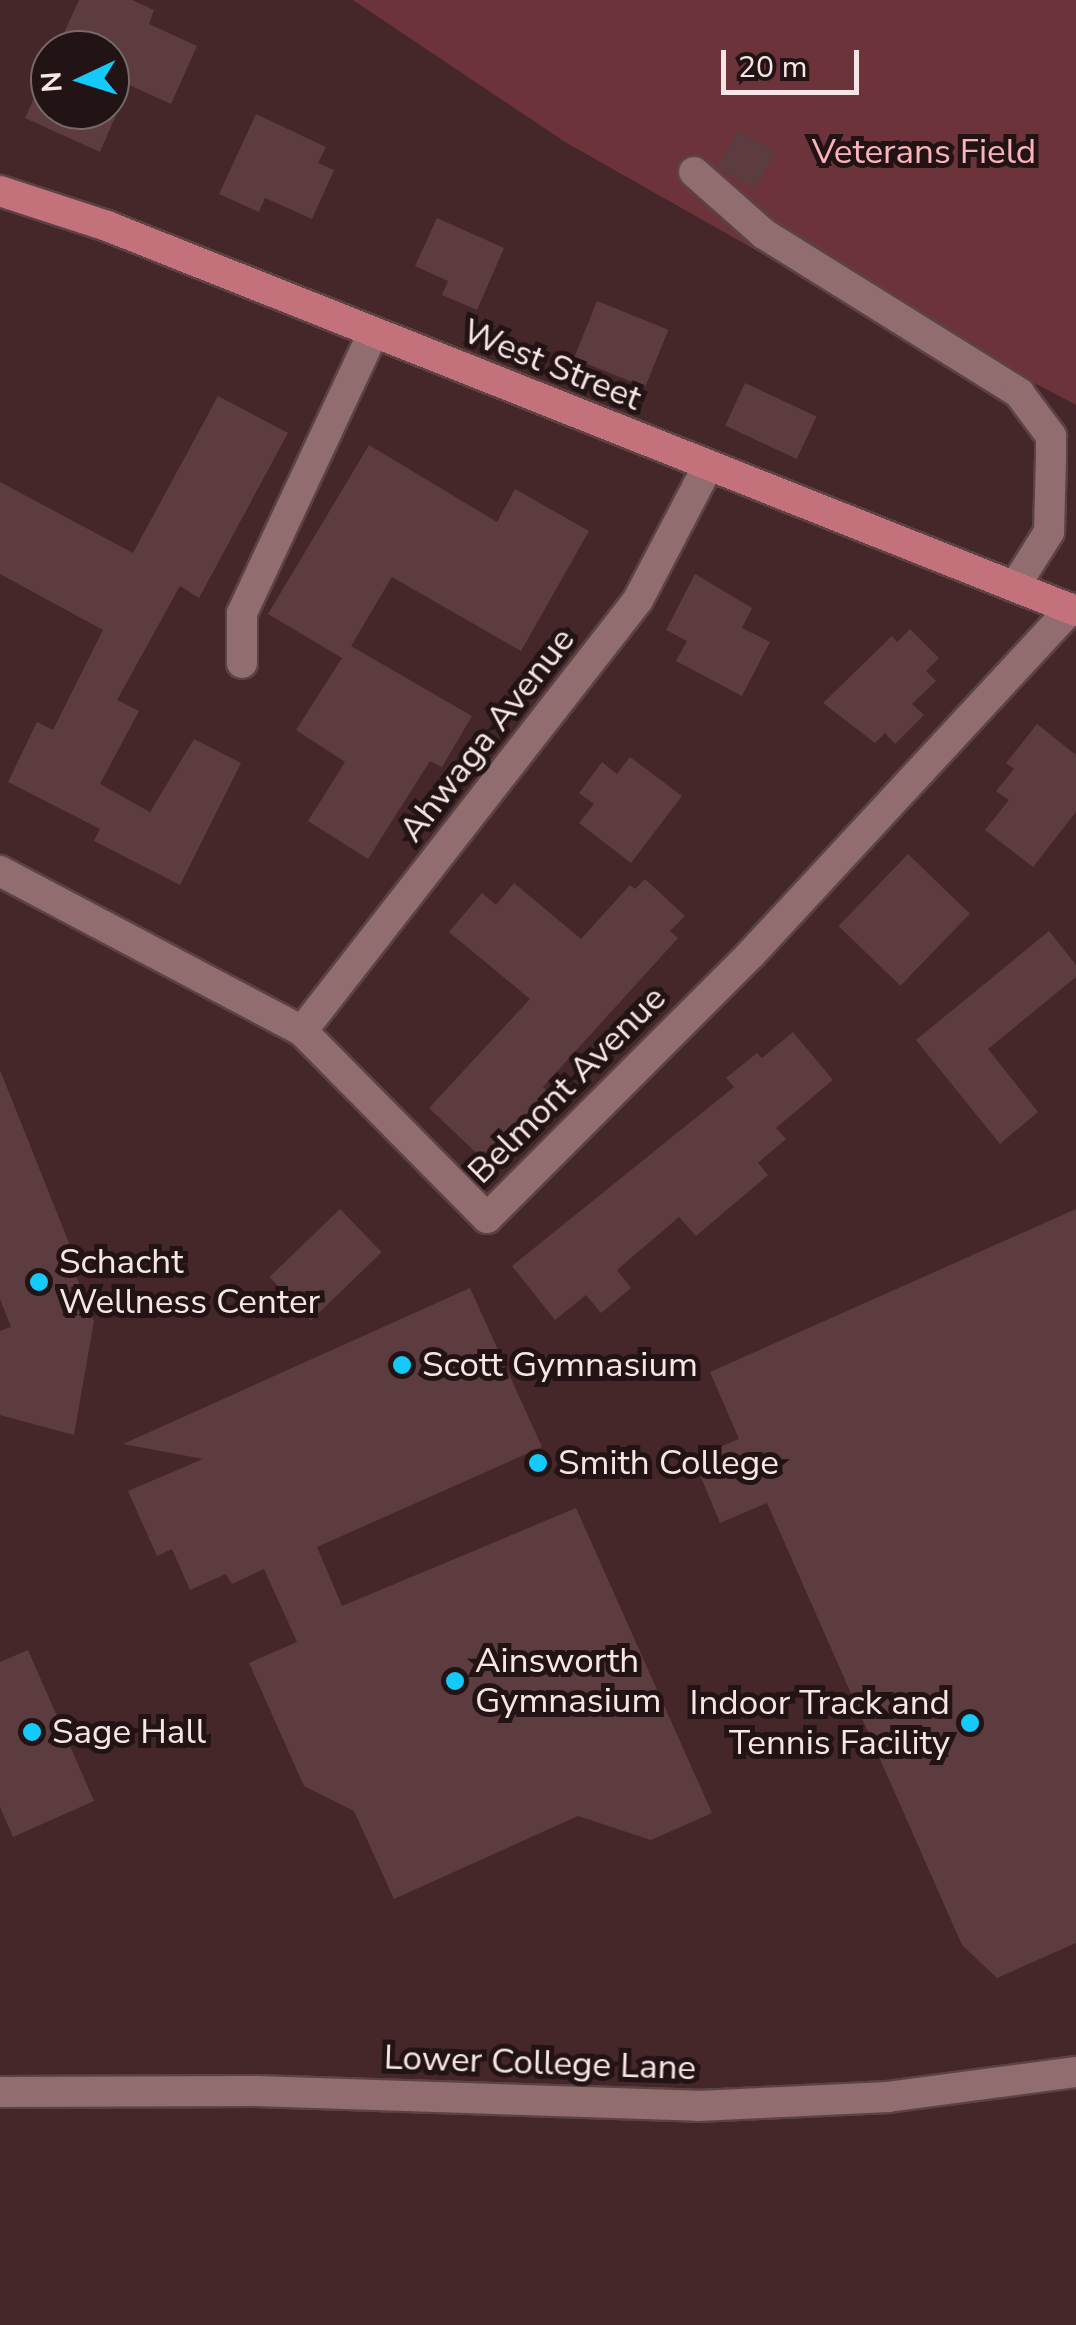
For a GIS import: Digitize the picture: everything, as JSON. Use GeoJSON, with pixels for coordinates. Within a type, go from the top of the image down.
{"type":"FeatureCollection","features":[{"type":"Feature","properties":{"kind":"main road","name":"West Street"},"geometry":{"type":"LineString","coordinates":[[0,191],[107,226],[708,468],[1074,610]]}},
{"type":"Feature","properties":{"kind":"street"},"geometry":{"type":"LineString","coordinates":[[694,172],[764,234],[1020,393],[1052,436],[1052,457],[1049,532],[1016,586]]}},
{"type":"Feature","properties":{"kind":"street"},"geometry":{"type":"LineString","coordinates":[[242,664],[242,613],[373,333]]}},
{"type":"Feature","properties":{"kind":"street","name":"Ahwaga Avenue"},"geometry":{"type":"LineString","coordinates":[[302,1031],[638,600],[708,468]]}},
{"type":"Feature","properties":{"kind":"street","name":"Belmont Avenue"},"geometry":{"type":"LineString","coordinates":[[0,871],[302,1031],[487,1218],[751,954],[1074,610]]}},
{"type":"Feature","properties":{"kind":"street","name":"Lower College Lane"},"geometry":{"type":"LineString","coordinates":[[0,2092],[256,2091],[698,2106],[888,2097],[1076,2072]]}},
{"type":"Feature","properties":{"kind":"green space","name":"Veterans Field"},"geometry":{"type":"Polygon","coordinates":[[[353,0],[1076,0],[1076,405],[791,254],[784,266],[565,142],[353,0]]]}},
{"type":"Feature","properties":{"kind":"building"},"geometry":{"type":"Polygon","coordinates":[[[79,0],[132,0],[154,10],[149,24],[197,46],[171,104],[130,85],[130,30],[65,30],[79,0]]]}},
{"type":"Feature","properties":{"kind":"building"},"geometry":{"type":"Polygon","coordinates":[[[256,114],[326,147],[318,163],[334,170],[312,219],[265,198],[259,212],[219,194],[256,114]]]}},
{"type":"Feature","properties":{"kind":"building"},"geometry":{"type":"Polygon","coordinates":[[[51,130],[110,130],[100,152],[51,130]]]}},
{"type":"Feature","properties":{"kind":"building"},"geometry":{"type":"Polygon","coordinates":[[[738,130],[776,152],[755,189],[716,167],[738,130]]]}},
{"type":"Feature","properties":{"kind":"building"},"geometry":{"type":"Polygon","coordinates":[[[437,218],[504,248],[477,310],[442,295],[448,281],[415,266],[437,218]]]}},
{"type":"Feature","properties":{"kind":"building"},"geometry":{"type":"Polygon","coordinates":[[[597,301],[668,330],[645,387],[574,358],[597,301]]]}},
{"type":"Feature","properties":{"kind":"building"},"geometry":{"type":"Polygon","coordinates":[[[745,383],[817,416],[797,459],[725,426],[745,383]]]}},
{"type":"Feature","properties":{"kind":"building"},"geometry":{"type":"Polygon","coordinates":[[[218,396],[288,433],[199,598],[180,586],[117,700],[139,711],[100,784],[150,812],[194,739],[241,763],[180,885],[94,841],[100,829],[8,782],[37,722],[53,730],[103,630],[0,574],[0,482],[133,553],[218,396]]]}},
{"type":"Feature","properties":{"kind":"building"},"geometry":{"type":"Polygon","coordinates":[[[369,445],[497,522],[515,489],[589,531],[521,651],[392,577],[351,646],[472,716],[442,767],[430,761],[368,859],[308,821],[345,762],[296,730],[342,658],[268,614],[369,445]]]}},
{"type":"Feature","properties":{"kind":"building"},"geometry":{"type":"Polygon","coordinates":[[[695,574],[752,608],[742,628],[770,642],[742,696],[676,661],[687,641],[666,630],[695,574]]]}},
{"type":"Feature","properties":{"kind":"building"},"geometry":{"type":"Polygon","coordinates":[[[910,629],[939,658],[926,671],[936,681],[912,704],[924,715],[895,744],[885,733],[875,743],[823,703],[892,636],[897,642],[910,629]]]}},
{"type":"Feature","properties":{"kind":"building"},"geometry":{"type":"Polygon","coordinates":[[[1037,724],[1076,755],[1076,812],[1033,867],[985,830],[1009,800],[996,791],[1014,769],[1006,763],[1037,724]]]}},
{"type":"Feature","properties":{"kind":"building"},"geometry":{"type":"Polygon","coordinates":[[[630,757],[682,796],[631,863],[579,823],[594,804],[579,793],[602,762],[617,774],[630,757]]]}},
{"type":"Feature","properties":{"kind":"building"},"geometry":{"type":"Polygon","coordinates":[[[908,854],[970,914],[900,986],[839,926],[908,854]]]}},
{"type":"Feature","properties":{"kind":"building"},"geometry":{"type":"Polygon","coordinates":[[[645,879],[685,916],[670,931],[678,938],[543,1087],[551,1095],[488,1164],[429,1108],[530,999],[449,932],[482,893],[496,905],[514,883],[581,939],[630,885],[635,889],[645,879]]]}},
{"type":"Feature","properties":{"kind":"building"},"geometry":{"type":"Polygon","coordinates":[[[1049,931],[1076,965],[1076,977],[988,1049],[1038,1112],[1000,1144],[916,1040],[1049,931]]]}},
{"type":"Feature","properties":{"kind":"building"},"geometry":{"type":"Polygon","coordinates":[[[793,1032],[833,1080],[776,1128],[786,1139],[758,1163],[768,1175],[696,1236],[679,1217],[617,1270],[631,1288],[601,1313],[586,1295],[555,1320],[512,1266],[734,1087],[726,1078],[757,1053],[762,1058],[793,1032]]]}},
{"type":"Feature","properties":{"kind":"building","name":"Schacht Wellness Center"},"geometry":{"type":"Polygon","coordinates":[[[0,1070],[77,1263],[72,1265],[94,1321],[74,1435],[0,1415],[0,1331],[11,1327],[0,1299],[0,1070]]]}},
{"type":"Feature","properties":{"kind":"building"},"geometry":{"type":"Polygon","coordinates":[[[340,1209],[382,1252],[311,1320],[270,1277],[340,1209]]]}},
{"type":"Feature","properties":{"kind":"building","name":"Indoor Track and Tennis Facility"},"geometry":{"type":"Polygon","coordinates":[[[1076,1209],[1076,1943],[997,1978],[962,1945],[767,1503],[720,1523],[693,1458],[739,1439],[710,1372],[1076,1209]]]}},
{"type":"Feature","properties":{"kind":"building","name":"Ainsworth Gymnasium"},"geometry":{"type":"Polygon","coordinates":[[[470,1288],[542,1447],[317,1547],[342,1606],[576,1508],[712,1813],[651,1840],[578,1816],[394,1899],[354,1811],[304,1786],[249,1663],[297,1642],[264,1569],[232,1584],[226,1574],[190,1590],[172,1549],[157,1556],[128,1491],[203,1459],[123,1444],[470,1288]]]}},
{"type":"Feature","properties":{"kind":"building","name":"Sage Hall"},"geometry":{"type":"Polygon","coordinates":[[[28,1650],[94,1801],[13,1837],[0,1807],[0,1662],[28,1650]]]}},
{"type":"Feature","properties":{"kind":"place","name":"Schacht Wellness Center"},"geometry":{"type":"Point","coordinates":[39,1282]}},
{"type":"Feature","properties":{"kind":"place","name":"Scott Gymnasium"},"geometry":{"type":"Point","coordinates":[402,1365]}},
{"type":"Feature","properties":{"kind":"place","name":"Smith College"},"geometry":{"type":"Point","coordinates":[538,1463]}},
{"type":"Feature","properties":{"kind":"place","name":"Ainsworth Gymnasium"},"geometry":{"type":"Point","coordinates":[455,1681]}},
{"type":"Feature","properties":{"kind":"place","name":"Indoor Track and Tennis Facility"},"geometry":{"type":"Point","coordinates":[970,1723]}},
{"type":"Feature","properties":{"kind":"place","name":"Sage Hall"},"geometry":{"type":"Point","coordinates":[32,1732]}}]}
